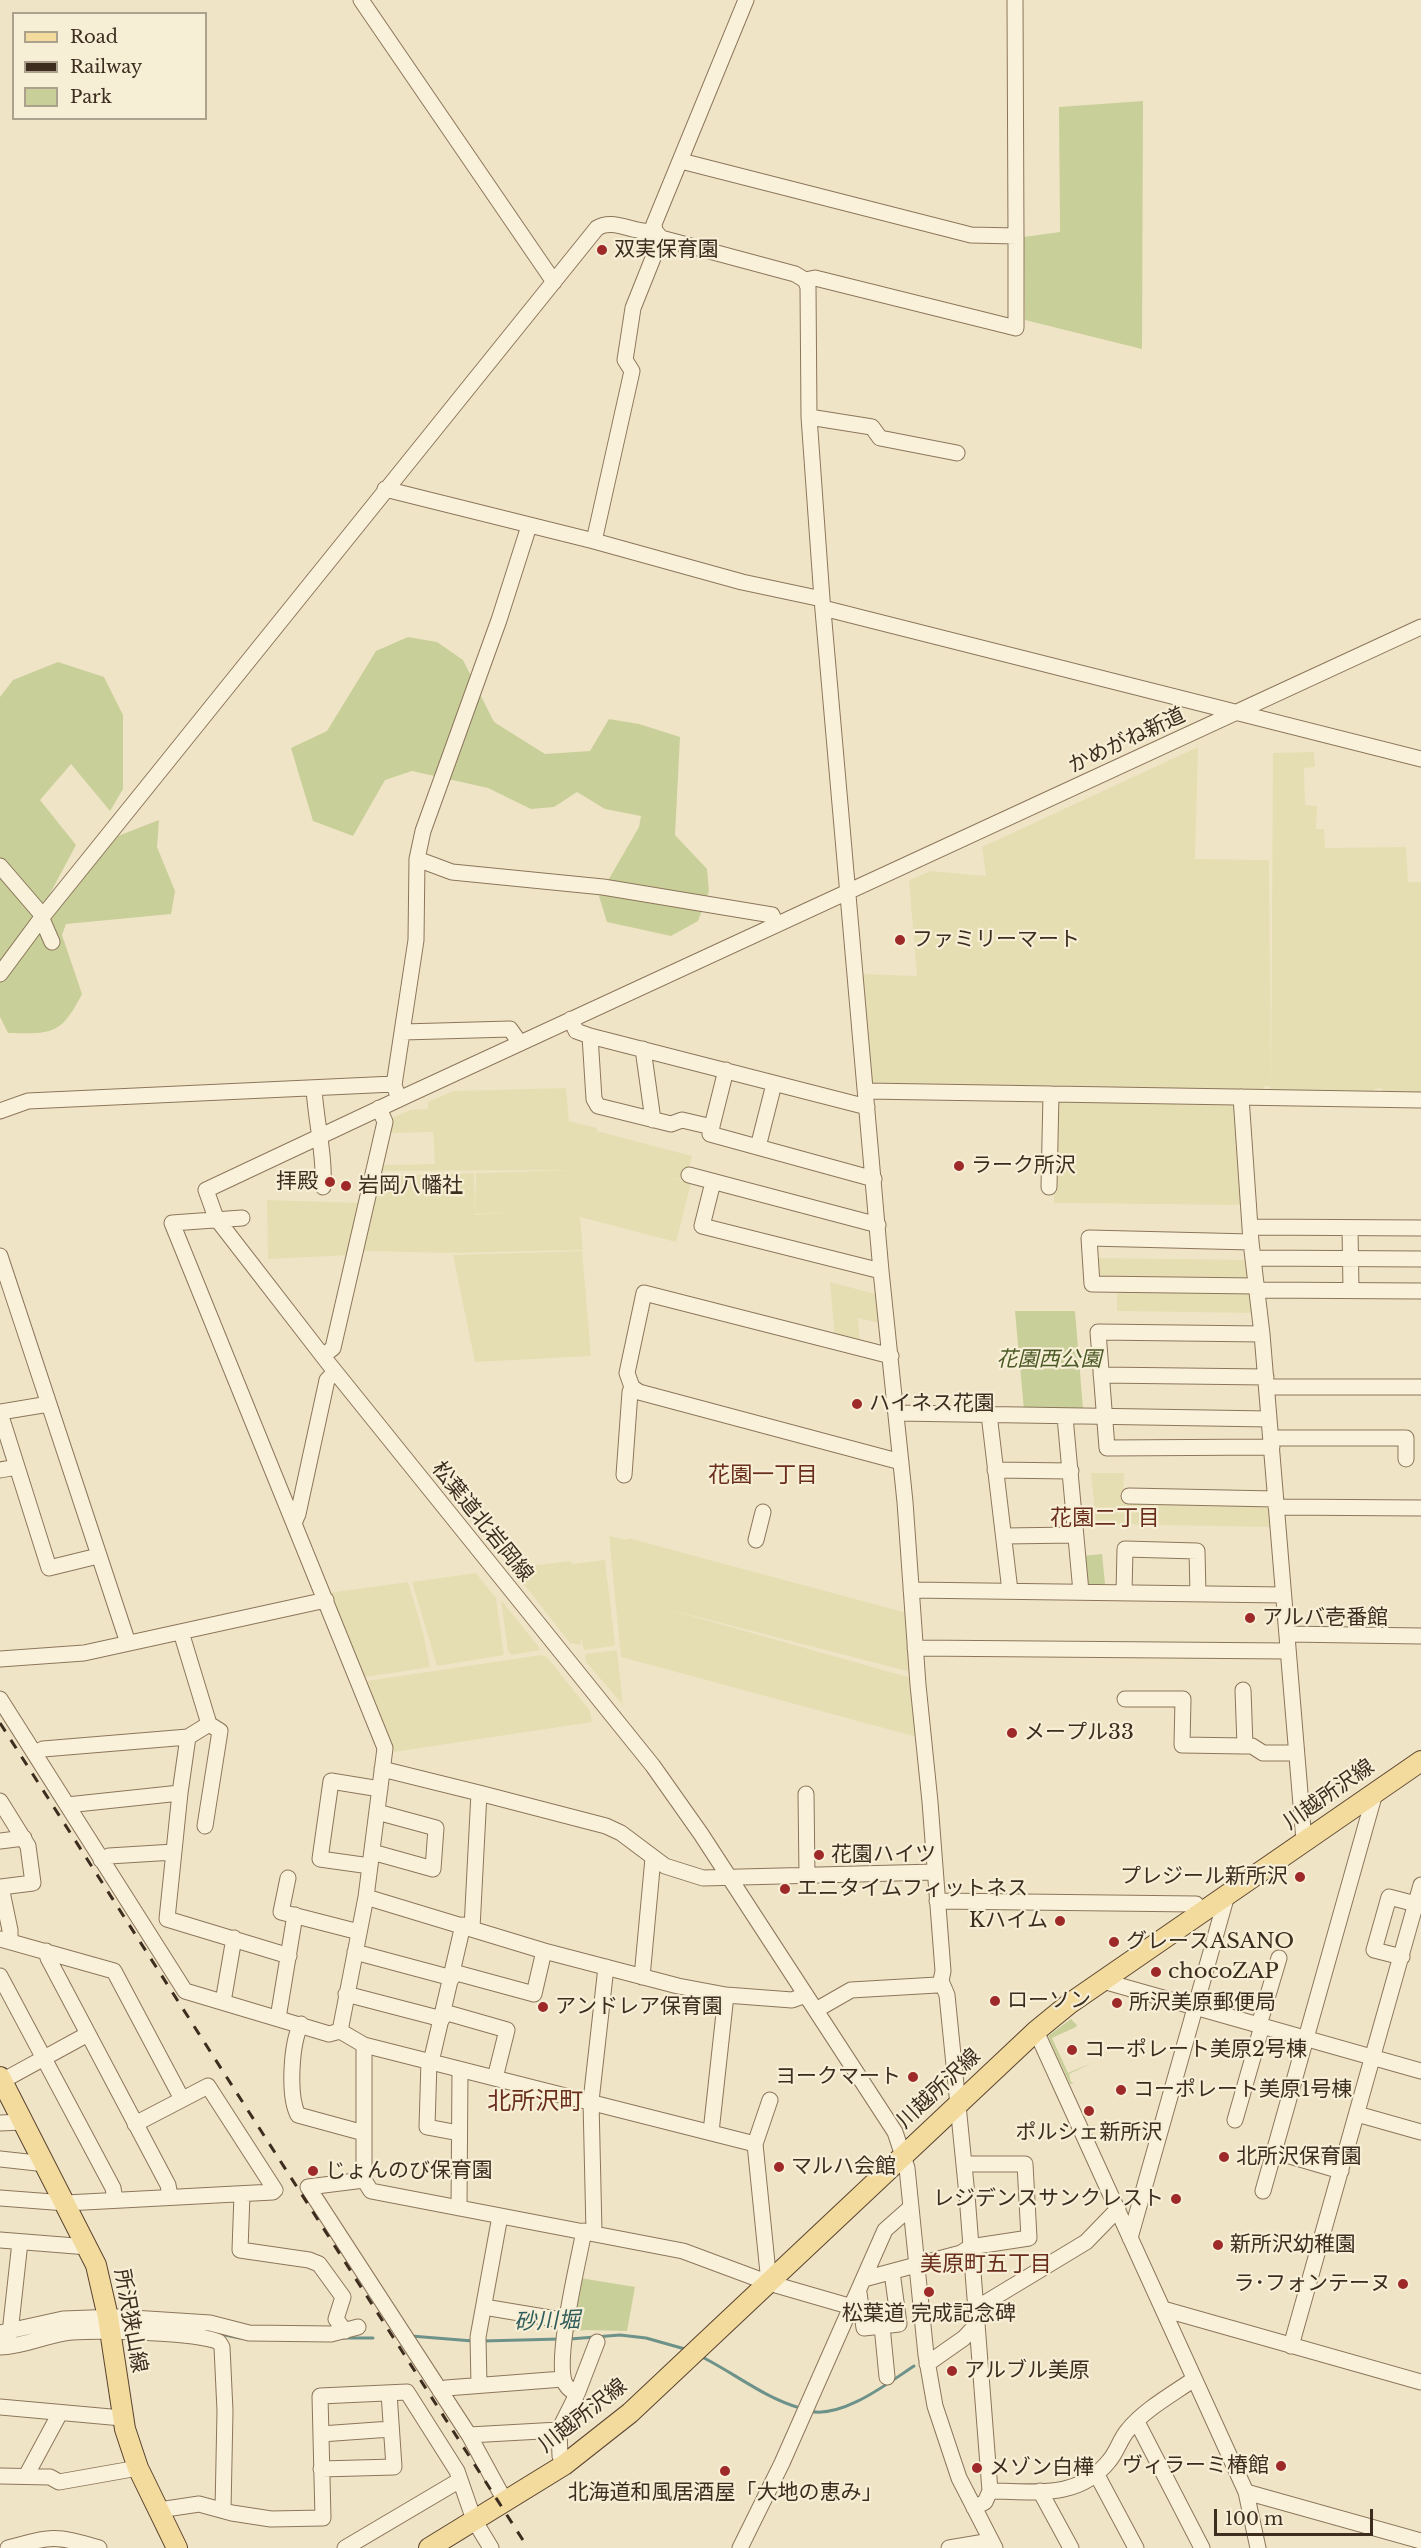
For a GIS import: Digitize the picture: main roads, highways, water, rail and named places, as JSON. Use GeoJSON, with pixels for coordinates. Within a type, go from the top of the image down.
{"type":"FeatureCollection","features":[{"type":"Feature","properties":{"kind":"main road","name":"川越所沢線"},"geometry":{"type":"LineString","coordinates":[[429,2548],[564,2465],[630,2413],[1036,2031],[1103,1981],[1421,1761]]}},
{"type":"Feature","properties":{"kind":"main road","name":"所沢狭山線"},"geometry":{"type":"LineString","coordinates":[[1,2079],[66,2202],[101,2279],[122,2418],[138,2468],[177,2548]]}},
{"type":"Feature","properties":{"kind":"waterway","name":"砂川堀"},"geometry":{"type":"LineString","coordinates":[[200,2330],[240,2338]]}},
{"type":"Feature","properties":{"kind":"waterway","name":"砂川堀"},"geometry":{"type":"LineString","coordinates":[[570,2339],[620,2335],[646,2338],[685,2349]]}},
{"type":"Feature","properties":{"kind":"waterway","name":"砂川堀"},"geometry":{"type":"LineString","coordinates":[[411,2336],[473,2341]]}},
{"type":"Feature","properties":{"kind":"waterway","name":"砂川堀"},"geometry":{"type":"LineString","coordinates":[[343,2338],[373,2338]]}},
{"type":"Feature","properties":{"kind":"waterway","name":"砂川堀"},"geometry":{"type":"LineString","coordinates":[[483,2341],[560,2339]]}},
{"type":"Feature","properties":{"kind":"waterway","name":"砂川堀"},"geometry":{"type":"LineString","coordinates":[[704,2358],[763,2392],[800,2408]]}},
{"type":"Feature","properties":{"kind":"waterway","name":"砂川堀"},"geometry":{"type":"LineString","coordinates":[[809,2411],[836,2410],[850,2405],[914,2366]]}},
{"type":"Feature","properties":{"kind":"railway"},"geometry":{"type":"LineString","coordinates":[[0,1723],[528,2548]]}},
{"type":"Feature","properties":{"kind":"place","name":"双実保育園"},"geometry":{"type":"Point","coordinates":[602,250]}},
{"type":"Feature","properties":{"kind":"place","name":"ファミリーマート"},"geometry":{"type":"Point","coordinates":[900,940]}},
{"type":"Feature","properties":{"kind":"place","name":"ラーク所沢"},"geometry":{"type":"Point","coordinates":[959,1166]}},
{"type":"Feature","properties":{"kind":"place","name":"拝殿"},"geometry":{"type":"Point","coordinates":[330,1182]}},
{"type":"Feature","properties":{"kind":"place","name":"岩岡八幡社"},"geometry":{"type":"Point","coordinates":[346,1186]}},
{"type":"Feature","properties":{"kind":"place","name":"ハイネス花園"},"geometry":{"type":"Point","coordinates":[857,1404]}},
{"type":"Feature","properties":{"kind":"place","name":"アルバ壱番館"},"geometry":{"type":"Point","coordinates":[1250,1618]}},
{"type":"Feature","properties":{"kind":"place","name":"メープル33"},"geometry":{"type":"Point","coordinates":[1012,1733]}},
{"type":"Feature","properties":{"kind":"place","name":"花園ハイツ"},"geometry":{"type":"Point","coordinates":[819,1855]}},
{"type":"Feature","properties":{"kind":"place","name":"プレジール新所沢"},"geometry":{"type":"Point","coordinates":[1300,1877]}},
{"type":"Feature","properties":{"kind":"place","name":"エニタイムフィットネス"},"geometry":{"type":"Point","coordinates":[785,1889]}},
{"type":"Feature","properties":{"kind":"place","name":"Kハイム"},"geometry":{"type":"Point","coordinates":[1060,1921]}},
{"type":"Feature","properties":{"kind":"place","name":"グレースASANO"},"geometry":{"type":"Point","coordinates":[1114,1942]}},
{"type":"Feature","properties":{"kind":"place","name":"chocoZAP"},"geometry":{"type":"Point","coordinates":[1156,1972]}},
{"type":"Feature","properties":{"kind":"place","name":"ローソン"},"geometry":{"type":"Point","coordinates":[995,2001]}},
{"type":"Feature","properties":{"kind":"place","name":"所沢美原郵便局"},"geometry":{"type":"Point","coordinates":[1117,2003]}},
{"type":"Feature","properties":{"kind":"place","name":"アンドレア保育園"},"geometry":{"type":"Point","coordinates":[543,2007]}},
{"type":"Feature","properties":{"kind":"place","name":"コーポレート美原2号棟"},"geometry":{"type":"Point","coordinates":[1072,2050]}},
{"type":"Feature","properties":{"kind":"place","name":"ヨークマート"},"geometry":{"type":"Point","coordinates":[913,2077]}},
{"type":"Feature","properties":{"kind":"place","name":"コーポレート美原1号棟"},"geometry":{"type":"Point","coordinates":[1121,2090]}},
{"type":"Feature","properties":{"kind":"place","name":"ポルシェ新所沢"},"geometry":{"type":"Point","coordinates":[1089,2111]}},
{"type":"Feature","properties":{"kind":"place","name":"北所沢保育園"},"geometry":{"type":"Point","coordinates":[1224,2157]}},
{"type":"Feature","properties":{"kind":"place","name":"マルハ会館"},"geometry":{"type":"Point","coordinates":[779,2167]}},
{"type":"Feature","properties":{"kind":"place","name":"じょんのび保育園"},"geometry":{"type":"Point","coordinates":[313,2171]}},
{"type":"Feature","properties":{"kind":"place","name":"レジデンスサンクレスト"},"geometry":{"type":"Point","coordinates":[1176,2199]}},
{"type":"Feature","properties":{"kind":"place","name":"新所沢幼稚園"},"geometry":{"type":"Point","coordinates":[1218,2245]}},
{"type":"Feature","properties":{"kind":"place","name":"ラ･フォンテーヌ"},"geometry":{"type":"Point","coordinates":[1403,2284]}},
{"type":"Feature","properties":{"kind":"place","name":"松葉道 完成記念碑"},"geometry":{"type":"Point","coordinates":[929,2292]}},
{"type":"Feature","properties":{"kind":"place","name":"アルブル美原"},"geometry":{"type":"Point","coordinates":[952,2371]}},
{"type":"Feature","properties":{"kind":"place","name":"ヴィラーミ椿館"},"geometry":{"type":"Point","coordinates":[1281,2466]}},
{"type":"Feature","properties":{"kind":"place","name":"メゾン白樺"},"geometry":{"type":"Point","coordinates":[977,2468]}},
{"type":"Feature","properties":{"kind":"place","name":"北海道和風居酒屋「大地の恵み」"},"geometry":{"type":"Point","coordinates":[725,2471]}},
{"type":"Feature","properties":{"kind":"district","name":"花園一丁目"},"geometry":{"type":"Point","coordinates":[763,1476]}},
{"type":"Feature","properties":{"kind":"district","name":"花園二丁目"},"geometry":{"type":"Point","coordinates":[1105,1519]}},
{"type":"Feature","properties":{"kind":"district","name":"北所沢町"},"geometry":{"type":"Point","coordinates":[535,2102]}},
{"type":"Feature","properties":{"kind":"district","name":"美原町五丁目"},"geometry":{"type":"Point","coordinates":[986,2265]}},
{"type":"Feature","properties":{"kind":"park label","name":"花園西公園"},"geometry":{"type":"Point","coordinates":[1049,1360]}}]}
